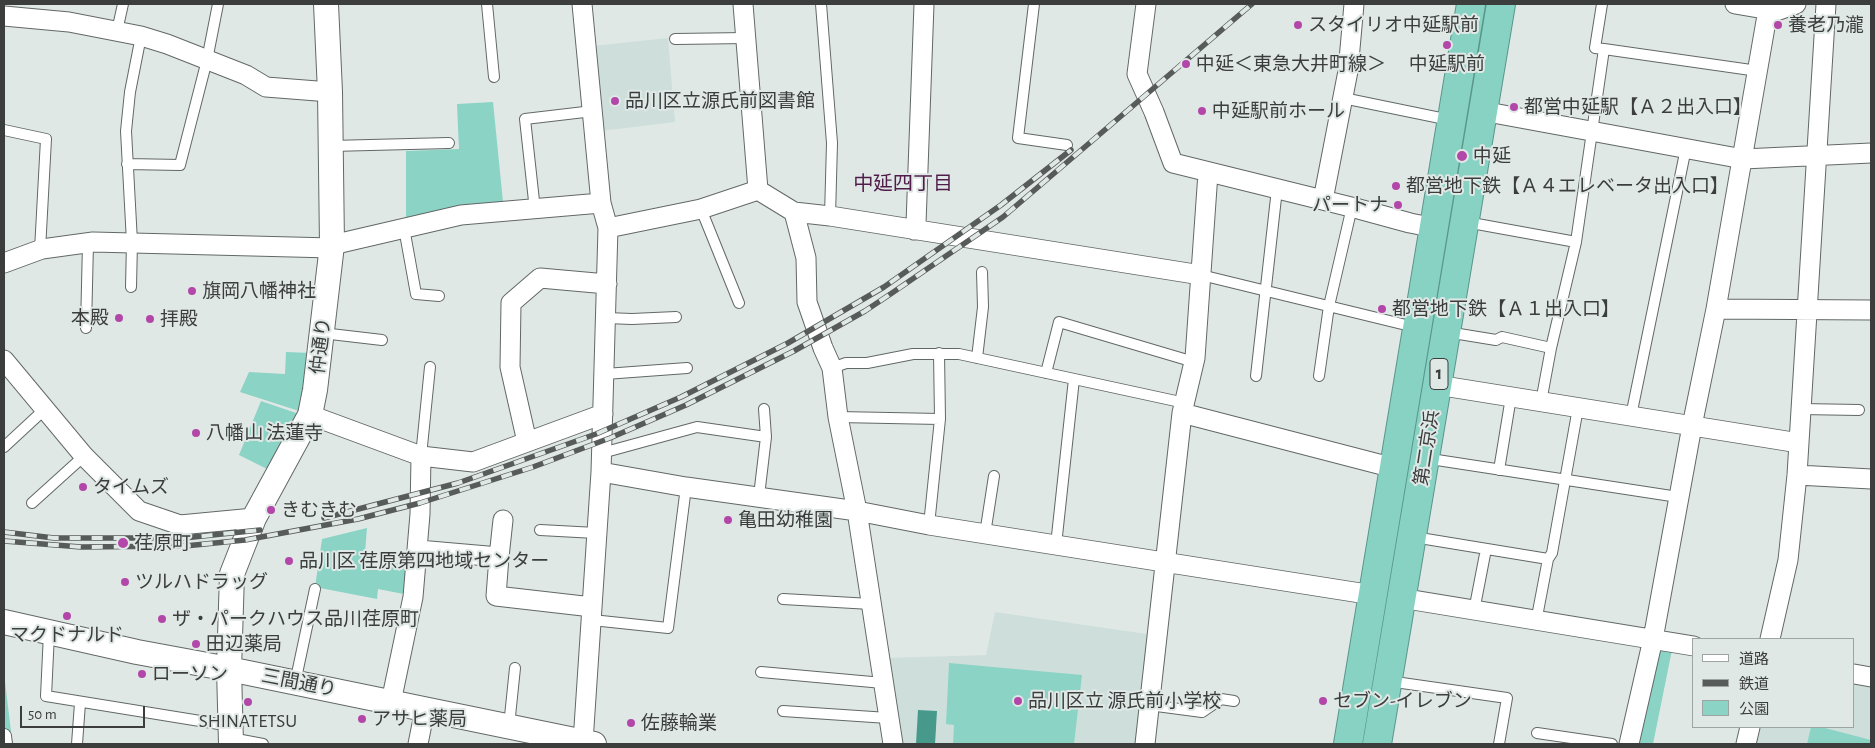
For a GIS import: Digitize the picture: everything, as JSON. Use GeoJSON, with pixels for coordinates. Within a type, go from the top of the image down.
{"type":"FeatureCollection","features":[{"type":"Feature","properties":{"kind":"highway","name":"第二京浜"},"geometry":{"type":"LineString","coordinates":[[1348,744],[1471,4]]}},
{"type":"Feature","properties":{"kind":"highway","name":"第二京浜"},"geometry":{"type":"LineString","coordinates":[[1377,744],[1501,4]]}},
{"type":"Feature","properties":{"kind":"street","name":"仲通り"},"geometry":{"type":"LineString","coordinates":[[231,736],[229,669],[232,574],[254,518],[310,415],[322,333],[332,246],[330,92],[326,4]]}},
{"type":"Feature","properties":{"kind":"street"},"geometry":{"type":"LineString","coordinates":[[582,4],[601,203],[608,228],[602,453],[592,613],[588,743]]}},
{"type":"Feature","properties":{"kind":"street"},"geometry":{"type":"LineString","coordinates":[[743,4],[758,190]]}},
{"type":"Feature","properties":{"kind":"street"},"geometry":{"type":"LineString","coordinates":[[914,230],[916,224],[924,4]]}},
{"type":"Feature","properties":{"kind":"street"},"geometry":{"type":"LineString","coordinates":[[1145,4],[1137,74],[1154,112],[1172,163],[1435,228]]}},
{"type":"Feature","properties":{"kind":"street"},"geometry":{"type":"LineString","coordinates":[[1323,200],[1348,71],[1354,4]]}},
{"type":"Feature","properties":{"kind":"street"},"geometry":{"type":"LineString","coordinates":[[1735,4],[1768,7],[1776,11],[1796,4]]}},
{"type":"Feature","properties":{"kind":"street"},"geometry":{"type":"LineString","coordinates":[[1770,638],[1788,560],[1797,475],[1826,4]]}},
{"type":"Feature","properties":{"kind":"street"},"geometry":{"type":"LineString","coordinates":[[1629,744],[1653,639],[1678,497],[1716,309],[1768,7]]}},
{"type":"Feature","properties":{"kind":"street"},"geometry":{"type":"LineString","coordinates":[[4,16],[69,22],[141,36],[246,75],[266,88],[330,92]]}},
{"type":"Feature","properties":{"kind":"street"},"geometry":{"type":"LineString","coordinates":[[1482,111],[1593,133],[1743,159],[1871,153]]}},
{"type":"Feature","properties":{"kind":"street"},"geometry":{"type":"LineString","coordinates":[[1145,744],[1183,408],[1194,362],[1208,173]]}},
{"type":"Feature","properties":{"kind":"street"},"geometry":{"type":"LineString","coordinates":[[608,228],[701,209],[758,190],[794,212],[830,216],[1201,275]]}},
{"type":"Feature","properties":{"kind":"street"},"geometry":{"type":"LineString","coordinates":[[4,263],[40,250],[88,243],[132,242],[332,246],[462,215],[601,203]]}},
{"type":"Feature","properties":{"kind":"street"},"geometry":{"type":"LineString","coordinates":[[794,212],[806,258],[807,302],[832,368],[838,417],[857,511],[893,744]]}},
{"type":"Feature","properties":{"kind":"street"},"geometry":{"type":"LineString","coordinates":[[527,442],[510,367],[511,303],[540,278],[607,284]]}},
{"type":"Feature","properties":{"kind":"street"},"geometry":{"type":"LineString","coordinates":[[1716,309],[1871,310]]}},
{"type":"Feature","properties":{"kind":"street"},"geometry":{"type":"LineString","coordinates":[[4,360],[102,479],[138,511],[180,525],[254,518]]}},
{"type":"Feature","properties":{"kind":"street"},"geometry":{"type":"LineString","coordinates":[[1437,385],[1799,444]]}},
{"type":"Feature","properties":{"kind":"street"},"geometry":{"type":"LineString","coordinates":[[1183,408],[1394,468]]}},
{"type":"Feature","properties":{"kind":"street"},"geometry":{"type":"LineString","coordinates":[[310,415],[421,456],[473,462],[602,414]]}},
{"type":"Feature","properties":{"kind":"street"},"geometry":{"type":"LineString","coordinates":[[391,702],[413,596],[418,550],[421,456]]}},
{"type":"Feature","properties":{"kind":"street"},"geometry":{"type":"LineString","coordinates":[[601,472],[686,487],[857,511],[929,525],[1373,596]]}},
{"type":"Feature","properties":{"kind":"street"},"geometry":{"type":"LineString","coordinates":[[1797,475],[1871,479]]}},
{"type":"Feature","properties":{"kind":"street"},"geometry":{"type":"LineString","coordinates":[[503,520],[496,596],[592,613]]}},
{"type":"Feature","properties":{"kind":"street"},"geometry":{"type":"LineString","coordinates":[[418,550],[499,557]]}},
{"type":"Feature","properties":{"kind":"street"},"geometry":{"type":"LineString","coordinates":[[1400,598],[1536,622],[1692,646]]}},
{"type":"Feature","properties":{"kind":"street","name":"三間通り"},"geometry":{"type":"LineString","coordinates":[[4,622],[137,652],[295,682],[515,730],[588,743]]}},
{"type":"Feature","properties":{"kind":"street"},"geometry":{"type":"LineString","coordinates":[[1855,674],[1871,677]]}},
{"type":"Feature","properties":{"kind":"street"},"geometry":{"type":"LineString","coordinates":[[418,744],[425,709]]}},
{"type":"Feature","properties":{"kind":"street"},"geometry":{"type":"LineString","coordinates":[[1746,744],[1750,728]]}},
{"type":"Feature","properties":{"kind":"street"},"geometry":{"type":"LineString","coordinates":[[4,736],[5,744]]}},
{"type":"Feature","properties":{"kind":"lane"},"geometry":{"type":"LineString","coordinates":[[118,32],[123,4]]}},
{"type":"Feature","properties":{"kind":"lane"},"geometry":{"type":"LineString","coordinates":[[126,164],[180,165],[207,60],[218,4]]}},
{"type":"Feature","properties":{"kind":"lane"},"geometry":{"type":"LineString","coordinates":[[487,4],[494,77]]}},
{"type":"Feature","properties":{"kind":"lane"},"geometry":{"type":"LineString","coordinates":[[821,4],[832,143],[830,216]]}},
{"type":"Feature","properties":{"kind":"lane"},"geometry":{"type":"LineString","coordinates":[[1034,4],[1018,138],[1067,145]]}},
{"type":"Feature","properties":{"kind":"lane"},"geometry":{"type":"LineString","coordinates":[[1602,4],[1595,48],[1758,71]]}},
{"type":"Feature","properties":{"kind":"lane"},"geometry":{"type":"LineString","coordinates":[[131,287],[132,242],[126,164],[126,131],[130,92],[141,36]]}},
{"type":"Feature","properties":{"kind":"lane"},"geometry":{"type":"LineString","coordinates":[[675,39],[746,38]]}},
{"type":"Feature","properties":{"kind":"lane"},"geometry":{"type":"LineString","coordinates":[[1541,402],[1551,348],[1576,242],[1604,49]]}},
{"type":"Feature","properties":{"kind":"lane"},"geometry":{"type":"LineString","coordinates":[[1343,98],[1452,120]]}},
{"type":"Feature","properties":{"kind":"lane"},"geometry":{"type":"LineString","coordinates":[[535,210],[525,119],[593,111]]}},
{"type":"Feature","properties":{"kind":"lane"},"geometry":{"type":"LineString","coordinates":[[4,130],[46,139],[40,250]]}},
{"type":"Feature","properties":{"kind":"lane"},"geometry":{"type":"LineString","coordinates":[[331,146],[449,143]]}},
{"type":"Feature","properties":{"kind":"lane"},"geometry":{"type":"LineString","coordinates":[[1631,416],[1686,148]]}},
{"type":"Feature","properties":{"kind":"lane"},"geometry":{"type":"LineString","coordinates":[[1256,376],[1277,189]]}},
{"type":"Feature","properties":{"kind":"lane"},"geometry":{"type":"LineString","coordinates":[[1319,376],[1329,306],[1352,207]]}},
{"type":"Feature","properties":{"kind":"lane"},"geometry":{"type":"LineString","coordinates":[[701,209],[739,304]]}},
{"type":"Feature","properties":{"kind":"lane"},"geometry":{"type":"LineString","coordinates":[[1477,224],[1576,242]]}},
{"type":"Feature","properties":{"kind":"lane"},"geometry":{"type":"LineString","coordinates":[[404,228],[416,294],[439,296]]}},
{"type":"Feature","properties":{"kind":"lane"},"geometry":{"type":"LineString","coordinates":[[86,328],[88,243]]}},
{"type":"Feature","properties":{"kind":"lane"},"geometry":{"type":"LineString","coordinates":[[977,358],[983,307],[982,272]]}},
{"type":"Feature","properties":{"kind":"lane"},"geometry":{"type":"LineString","coordinates":[[1201,275],[1402,324]]}},
{"type":"Feature","properties":{"kind":"lane"},"geometry":{"type":"LineString","coordinates":[[606,318],[676,317]]}},
{"type":"Feature","properties":{"kind":"lane"},"geometry":{"type":"LineString","coordinates":[[1046,373],[1059,322],[1194,362]]}},
{"type":"Feature","properties":{"kind":"lane"},"geometry":{"type":"LineString","coordinates":[[1446,332],[1496,340],[1502,337],[1551,348]]}},
{"type":"Feature","properties":{"kind":"lane"},"geometry":{"type":"LineString","coordinates":[[322,333],[382,340]]}},
{"type":"Feature","properties":{"kind":"lane"},"geometry":{"type":"LineString","coordinates":[[929,525],[940,418],[939,353]]}},
{"type":"Feature","properties":{"kind":"lane"},"geometry":{"type":"LineString","coordinates":[[832,368],[846,362],[867,363],[914,354],[958,354],[1074,379],[1183,408]]}},
{"type":"Feature","properties":{"kind":"lane"},"geometry":{"type":"LineString","coordinates":[[421,456],[430,367]]}},
{"type":"Feature","properties":{"kind":"lane"},"geometry":{"type":"LineString","coordinates":[[605,374],[687,368]]}},
{"type":"Feature","properties":{"kind":"lane"},"geometry":{"type":"LineString","coordinates":[[1056,545],[1074,379]]}},
{"type":"Feature","properties":{"kind":"lane"},"geometry":{"type":"LineString","coordinates":[[1499,470],[1511,397]]}},
{"type":"Feature","properties":{"kind":"lane"},"geometry":{"type":"LineString","coordinates":[[1536,622],[1548,559],[1552,553],[1578,408]]}},
{"type":"Feature","properties":{"kind":"lane"},"geometry":{"type":"LineString","coordinates":[[1801,408],[1859,410]]}},
{"type":"Feature","properties":{"kind":"lane"},"geometry":{"type":"LineString","coordinates":[[4,447],[45,409]]}},
{"type":"Feature","properties":{"kind":"lane"},"geometry":{"type":"LineString","coordinates":[[759,496],[766,437],[764,409]]}},
{"type":"Feature","properties":{"kind":"lane"},"geometry":{"type":"LineString","coordinates":[[838,417],[940,418]]}},
{"type":"Feature","properties":{"kind":"lane"},"geometry":{"type":"LineString","coordinates":[[602,453],[696,427],[766,437]]}},
{"type":"Feature","properties":{"kind":"lane"},"geometry":{"type":"LineString","coordinates":[[32,503],[84,456]]}},
{"type":"Feature","properties":{"kind":"lane"},"geometry":{"type":"LineString","coordinates":[[1437,460],[1678,497]]}},
{"type":"Feature","properties":{"kind":"lane"},"geometry":{"type":"LineString","coordinates":[[986,534],[994,476]]}},
{"type":"Feature","properties":{"kind":"lane"},"geometry":{"type":"LineString","coordinates":[[592,613],[668,628],[686,487]]}},
{"type":"Feature","properties":{"kind":"lane"},"geometry":{"type":"LineString","coordinates":[[540,530],[596,532]]}},
{"type":"Feature","properties":{"kind":"lane"},"geometry":{"type":"LineString","coordinates":[[1426,539],[1548,559]]}},
{"type":"Feature","properties":{"kind":"lane"},"geometry":{"type":"LineString","coordinates":[[1474,611],[1486,549]]}},
{"type":"Feature","properties":{"kind":"lane"},"geometry":{"type":"LineString","coordinates":[[295,682],[315,589]]}},
{"type":"Feature","properties":{"kind":"lane"},"geometry":{"type":"LineString","coordinates":[[783,599],[871,604]]}},
{"type":"Feature","properties":{"kind":"lane"},"geometry":{"type":"LineString","coordinates":[[49,633],[46,696],[263,744]]}},
{"type":"Feature","properties":{"kind":"lane"},"geometry":{"type":"LineString","coordinates":[[515,668],[515,730]]}},
{"type":"Feature","properties":{"kind":"lane"},"geometry":{"type":"LineString","coordinates":[[761,672],[883,683]]}},
{"type":"Feature","properties":{"kind":"lane"},"geometry":{"type":"LineString","coordinates":[[1402,683],[1507,698],[1500,744]]}},
{"type":"Feature","properties":{"kind":"lane"},"geometry":{"type":"LineString","coordinates":[[1149,705],[1202,712],[1220,699],[1234,701]]}},
{"type":"Feature","properties":{"kind":"lane"},"geometry":{"type":"LineString","coordinates":[[77,744],[80,703]]}},
{"type":"Feature","properties":{"kind":"lane"},"geometry":{"type":"LineString","coordinates":[[783,711],[888,718]]}},
{"type":"Feature","properties":{"kind":"lane"},"geometry":{"type":"LineString","coordinates":[[1537,733],[1575,741],[1612,744]]}},
{"type":"Feature","properties":{"kind":"shaded area"},"geometry":{"type":"Polygon","coordinates":[[[668,38],[675,122],[601,131],[592,46],[668,38]]]}},
{"type":"Feature","properties":{"kind":"shaded area","name":"品川区立 源氏前小学校"},"geometry":{"type":"Polygon","coordinates":[[[995,612],[1147,634],[1138,744],[901,744],[886,658],[986,655],[995,612]]]}},
{"type":"Feature","properties":{"kind":"shaded area"},"geometry":{"type":"Polygon","coordinates":[[[1855,676],[1871,678],[1871,744],[1752,744],[1756,728],[1855,728],[1855,676]]]}},
{"type":"Feature","properties":{"kind":"shaded area"},"geometry":{"type":"Polygon","coordinates":[[[918,710],[937,711],[935,744],[916,744],[918,710]]]}},
{"type":"Feature","properties":{"kind":"green space"},"geometry":{"type":"Polygon","coordinates":[[[493,102],[503,202],[406,218],[406,151],[459,149],[457,104],[493,102]]]}},
{"type":"Feature","properties":{"kind":"green space"},"geometry":{"type":"Polygon","coordinates":[[[286,352],[311,353],[302,412],[240,392],[249,372],[285,374],[286,352]]]}},
{"type":"Feature","properties":{"kind":"green space"},"geometry":{"type":"Polygon","coordinates":[[[261,401],[299,414],[269,470],[239,455],[261,401]]]}},
{"type":"Feature","properties":{"kind":"green space"},"geometry":{"type":"Polygon","coordinates":[[[367,528],[364,564],[385,566],[386,563],[410,564],[409,595],[378,589],[377,599],[315,587],[322,539],[367,528]]]}},
{"type":"Feature","properties":{"kind":"green space"},"geometry":{"type":"Polygon","coordinates":[[[1658,648],[1672,650],[1653,744],[1635,744],[1658,648]]]}},
{"type":"Feature","properties":{"kind":"green space"},"geometry":{"type":"Polygon","coordinates":[[[949,663],[1082,675],[1074,744],[953,744],[954,725],[946,724],[949,663]]]}},
{"type":"Feature","properties":{"kind":"green space"},"geometry":{"type":"Polygon","coordinates":[[[4,673],[12,740],[13,744],[4,744],[4,673]]]}},
{"type":"Feature","properties":{"kind":"green space"},"geometry":{"type":"Polygon","coordinates":[[[1811,728],[1825,728],[1871,740],[1871,744],[1807,744],[1811,728]]]}},
{"type":"Feature","properties":{"kind":"railway"},"geometry":{"type":"LineString","coordinates":[[4,541],[81,547],[185,546],[245,540],[358,519],[420,503],[533,467],[610,438],[686,405],[794,351],[865,311],[892,293],[1003,217],[1252,4]]}},
{"type":"Feature","properties":{"kind":"railway"},"geometry":{"type":"LineString","coordinates":[[324,518],[458,483],[596,434],[681,397],[788,343],[884,287],[1001,205],[1071,150]]}},
{"type":"Feature","properties":{"kind":"railway"},"geometry":{"type":"LineString","coordinates":[[4,532],[54,538],[184,538],[260,530]]}},
{"type":"Feature","properties":{"kind":"place","name":"スタイリオ中延駅前"},"geometry":{"type":"Point","coordinates":[1298,25]}},
{"type":"Feature","properties":{"kind":"place","name":"養老乃瀧"},"geometry":{"type":"Point","coordinates":[1778,25]}},
{"type":"Feature","properties":{"kind":"place","name":"中延駅前"},"geometry":{"type":"Point","coordinates":[1447,45]}},
{"type":"Feature","properties":{"kind":"place","name":"中延＜東急大井町線＞"},"geometry":{"type":"Point","coordinates":[1186,64]}},
{"type":"Feature","properties":{"kind":"place","name":"品川区立源氏前図書館"},"geometry":{"type":"Point","coordinates":[615,101]}},
{"type":"Feature","properties":{"kind":"place","name":"都営中延駅【Ａ２出入口】"},"geometry":{"type":"Point","coordinates":[1514,107]}},
{"type":"Feature","properties":{"kind":"place","name":"中延駅前ホール"},"geometry":{"type":"Point","coordinates":[1202,111]}},
{"type":"Feature","properties":{"kind":"place","name":"中延"},"geometry":{"type":"Point","coordinates":[1462,156]}},
{"type":"Feature","properties":{"kind":"place","name":"都営地下鉄【Ａ４エレベータ出入口】"},"geometry":{"type":"Point","coordinates":[1396,186]}},
{"type":"Feature","properties":{"kind":"place","name":"パートナ"},"geometry":{"type":"Point","coordinates":[1398,205]}},
{"type":"Feature","properties":{"kind":"place","name":"旗岡八幡神社"},"geometry":{"type":"Point","coordinates":[192,291]}},
{"type":"Feature","properties":{"kind":"place","name":"都営地下鉄【Ａ１出入口】"},"geometry":{"type":"Point","coordinates":[1382,309]}},
{"type":"Feature","properties":{"kind":"place","name":"本殿"},"geometry":{"type":"Point","coordinates":[119,318]}},
{"type":"Feature","properties":{"kind":"place","name":"拝殿"},"geometry":{"type":"Point","coordinates":[150,319]}},
{"type":"Feature","properties":{"kind":"place","name":"八幡山 法蓮寺"},"geometry":{"type":"Point","coordinates":[196,433]}},
{"type":"Feature","properties":{"kind":"place","name":"タイムズ"},"geometry":{"type":"Point","coordinates":[83,487]}},
{"type":"Feature","properties":{"kind":"place","name":"きむきむ"},"geometry":{"type":"Point","coordinates":[271,510]}},
{"type":"Feature","properties":{"kind":"place","name":"亀田幼稚園"},"geometry":{"type":"Point","coordinates":[728,520]}},
{"type":"Feature","properties":{"kind":"place","name":"荏原町"},"geometry":{"type":"Point","coordinates":[123,543]}},
{"type":"Feature","properties":{"kind":"place","name":"品川区 荏原第四地域センター"},"geometry":{"type":"Point","coordinates":[289,561]}},
{"type":"Feature","properties":{"kind":"place","name":"ツルハドラッグ"},"geometry":{"type":"Point","coordinates":[125,582]}},
{"type":"Feature","properties":{"kind":"place","name":"マクドナルド"},"geometry":{"type":"Point","coordinates":[67,616]}},
{"type":"Feature","properties":{"kind":"place","name":"ザ・パークハウス品川荏原町"},"geometry":{"type":"Point","coordinates":[162,619]}},
{"type":"Feature","properties":{"kind":"place","name":"田辺薬局"},"geometry":{"type":"Point","coordinates":[196,644]}},
{"type":"Feature","properties":{"kind":"place","name":"ローソン"},"geometry":{"type":"Point","coordinates":[142,674]}},
{"type":"Feature","properties":{"kind":"place","name":"品川区立 源氏前小学校"},"geometry":{"type":"Point","coordinates":[1018,701]}},
{"type":"Feature","properties":{"kind":"place","name":"セブン-イレブン"},"geometry":{"type":"Point","coordinates":[1323,701]}},
{"type":"Feature","properties":{"kind":"place","name":"SHINATETSU"},"geometry":{"type":"Point","coordinates":[248,702]}},
{"type":"Feature","properties":{"kind":"place","name":"アサヒ薬局"},"geometry":{"type":"Point","coordinates":[362,719]}},
{"type":"Feature","properties":{"kind":"place","name":"佐藤輪業"},"geometry":{"type":"Point","coordinates":[631,723]}},
{"type":"Feature","properties":{"kind":"district","name":"中延四丁目"},"geometry":{"type":"Point","coordinates":[903,184]}}]}
